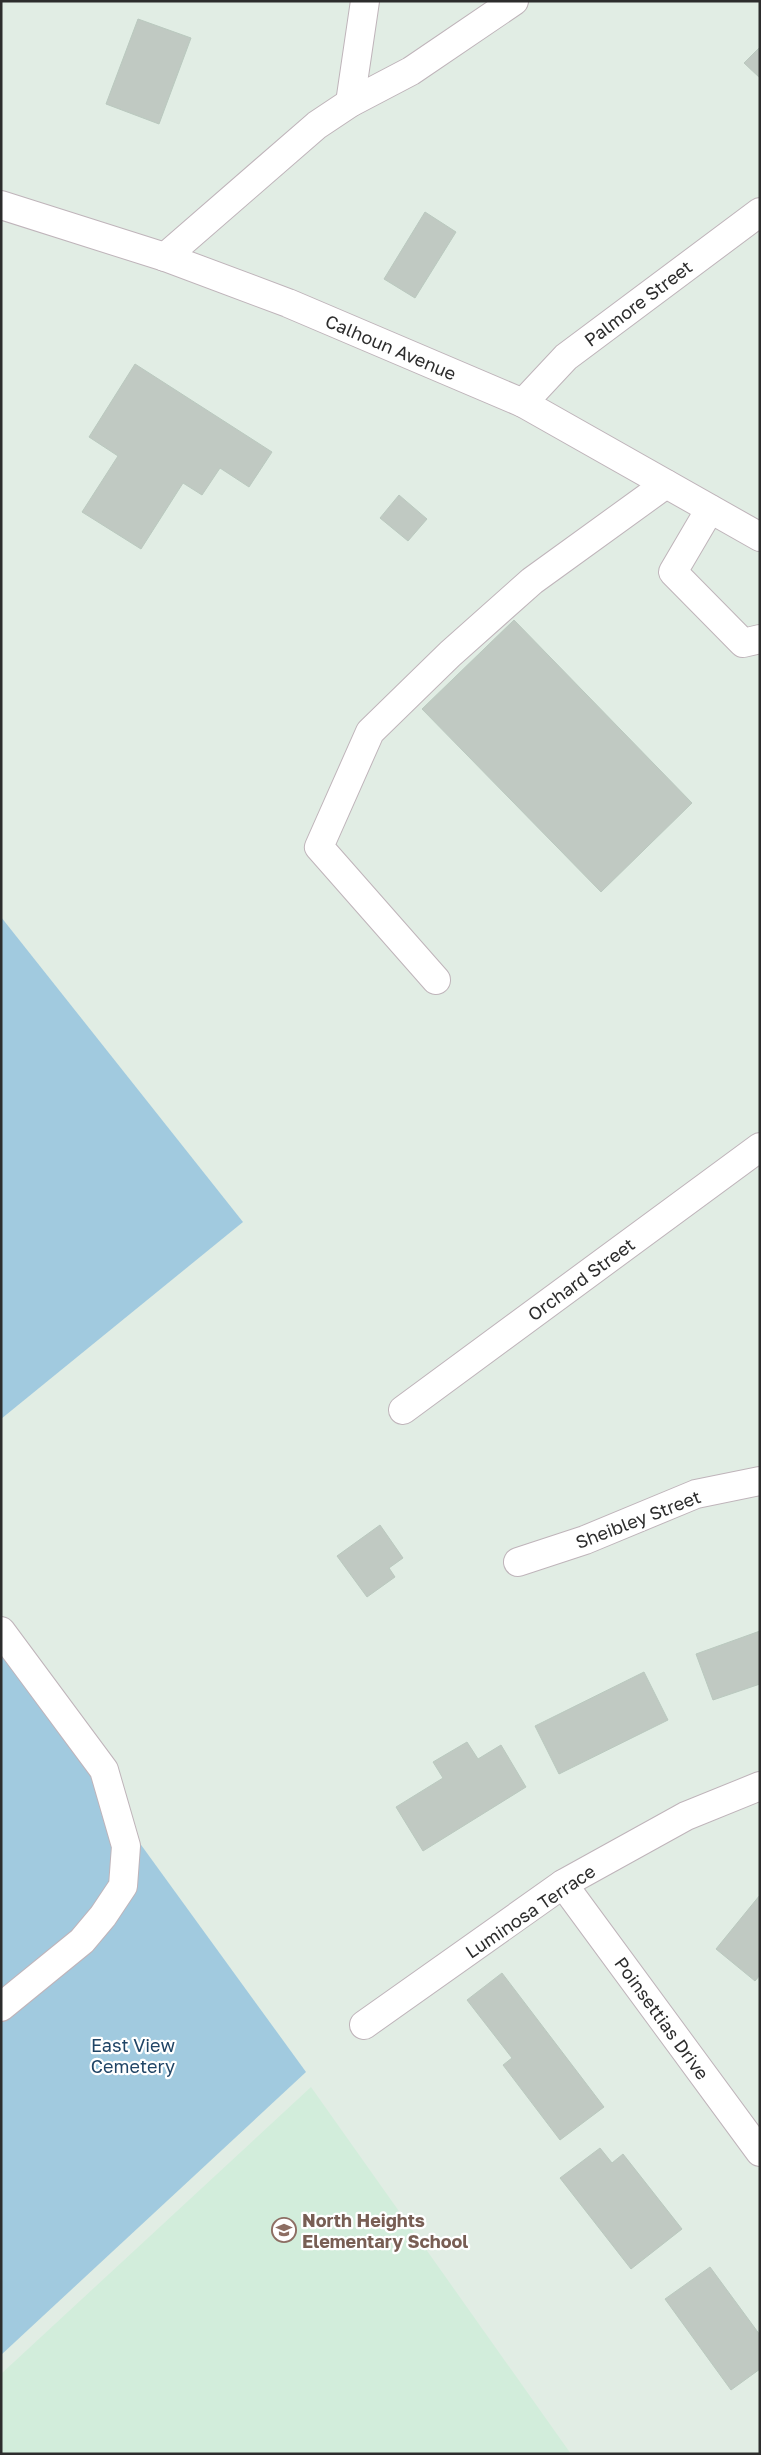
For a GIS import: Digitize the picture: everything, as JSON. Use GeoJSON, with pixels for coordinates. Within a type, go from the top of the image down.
{"type":"FeatureCollection","features":[{"type":"Feature","properties":{"kind":"street"},"geometry":{"type":"LineString","coordinates":[[350,103],[365,1]]}},
{"type":"Feature","properties":{"kind":"street"},"geometry":{"type":"LineString","coordinates":[[165,257],[317,125],[350,103],[411,71],[514,1]]}},
{"type":"Feature","properties":{"kind":"street","name":"Calhoun Avenue"},"geometry":{"type":"LineString","coordinates":[[1,205],[165,257],[288,303],[523,403],[760,537]]}},
{"type":"Feature","properties":{"kind":"street","name":"Palmore Street"},"geometry":{"type":"LineString","coordinates":[[523,403],[566,357],[760,212]]}},
{"type":"Feature","properties":{"kind":"street"},"geometry":{"type":"LineString","coordinates":[[436,980],[319,847],[370,732],[450,654],[532,581],[666,484]]}},
{"type":"Feature","properties":{"kind":"street"},"geometry":{"type":"LineString","coordinates":[[710,509],[673,572],[743,643],[760,639]]}},
{"type":"Feature","properties":{"kind":"street","name":"Orchard Street"},"geometry":{"type":"LineString","coordinates":[[402,1410],[760,1147]]}},
{"type":"Feature","properties":{"kind":"street","name":"Sheibley Street"},"geometry":{"type":"LineString","coordinates":[[518,1562],[585,1540],[696,1494],[760,1481]]}},
{"type":"Feature","properties":{"kind":"street"},"geometry":{"type":"LineString","coordinates":[[1,1630],[104,1770],[126,1846],[123,1886],[103,1916],[82,1941],[1,2007]]}},
{"type":"Feature","properties":{"kind":"street","name":"Luminosa Terrace"},"geometry":{"type":"LineString","coordinates":[[364,2026],[563,1884],[686,1816],[760,1786]]}},
{"type":"Feature","properties":{"kind":"street","name":"Poinsettias Drive"},"geometry":{"type":"LineString","coordinates":[[563,1884],[760,2152]]}},
{"type":"Feature","properties":{"kind":"shaded area","name":"North Heights Elementary School"},"geometry":{"type":"Polygon","coordinates":[[[311,2087],[571,2454],[1,2454],[1,2374],[311,2087]]]}},
{"type":"Feature","properties":{"kind":"green space"},"geometry":{"type":"Polygon","coordinates":[[[1,917],[243,1222],[1,1419],[1,917]]]}},
{"type":"Feature","properties":{"kind":"green space","name":"East View Cemetery"},"geometry":{"type":"Polygon","coordinates":[[[1,1652],[306,2072],[1,2355],[1,1652]]]}},
{"type":"Feature","properties":{"kind":"building"},"geometry":{"type":"Polygon","coordinates":[[[138,19],[191,38],[159,124],[106,104],[138,19]]]}},
{"type":"Feature","properties":{"kind":"building"},"geometry":{"type":"Polygon","coordinates":[[[760,47],[760,78],[744,63],[760,47]]]}},
{"type":"Feature","properties":{"kind":"building"},"geometry":{"type":"Polygon","coordinates":[[[425,212],[456,232],[415,298],[384,279],[425,212]]]}},
{"type":"Feature","properties":{"kind":"building"},"geometry":{"type":"Polygon","coordinates":[[[135,364],[272,452],[249,487],[220,468],[202,495],[183,483],[141,549],[82,512],[118,456],[89,437],[135,364]]]}},
{"type":"Feature","properties":{"kind":"building"},"geometry":{"type":"Polygon","coordinates":[[[399,495],[427,519],[408,541],[380,518],[399,495]]]}},
{"type":"Feature","properties":{"kind":"building"},"geometry":{"type":"Polygon","coordinates":[[[514,620],[692,803],[601,892],[422,709],[514,620]]]}},
{"type":"Feature","properties":{"kind":"building"},"geometry":{"type":"Polygon","coordinates":[[[380,1525],[403,1558],[389,1568],[395,1577],[367,1597],[337,1556],[380,1525]]]}},
{"type":"Feature","properties":{"kind":"building"},"geometry":{"type":"Polygon","coordinates":[[[760,1631],[760,1684],[713,1700],[696,1654],[760,1631]]]}},
{"type":"Feature","properties":{"kind":"building"},"geometry":{"type":"Polygon","coordinates":[[[644,1672],[668,1720],[559,1774],[535,1726],[644,1672]]]}},
{"type":"Feature","properties":{"kind":"building"},"geometry":{"type":"Polygon","coordinates":[[[467,1742],[478,1759],[501,1745],[526,1787],[423,1851],[396,1807],[443,1778],[433,1762],[467,1742]]]}},
{"type":"Feature","properties":{"kind":"building"},"geometry":{"type":"Polygon","coordinates":[[[760,1895],[760,1975],[755,1981],[716,1949],[760,1895]]]}},
{"type":"Feature","properties":{"kind":"building"},"geometry":{"type":"Polygon","coordinates":[[[502,1973],[604,2107],[560,2140],[503,2065],[512,2058],[467,2000],[502,1973]]]}},
{"type":"Feature","properties":{"kind":"building"},"geometry":{"type":"Polygon","coordinates":[[[600,2148],[612,2163],[623,2154],[682,2229],[631,2269],[560,2178],[600,2148]]]}},
{"type":"Feature","properties":{"kind":"building"},"geometry":{"type":"Polygon","coordinates":[[[710,2267],[760,2335],[760,2369],[731,2390],[665,2299],[710,2267]]]}},
{"type":"Feature","properties":{"kind":"place","name":"North Heights Elementary School"},"geometry":{"type":"Point","coordinates":[284,2230]}}]}
